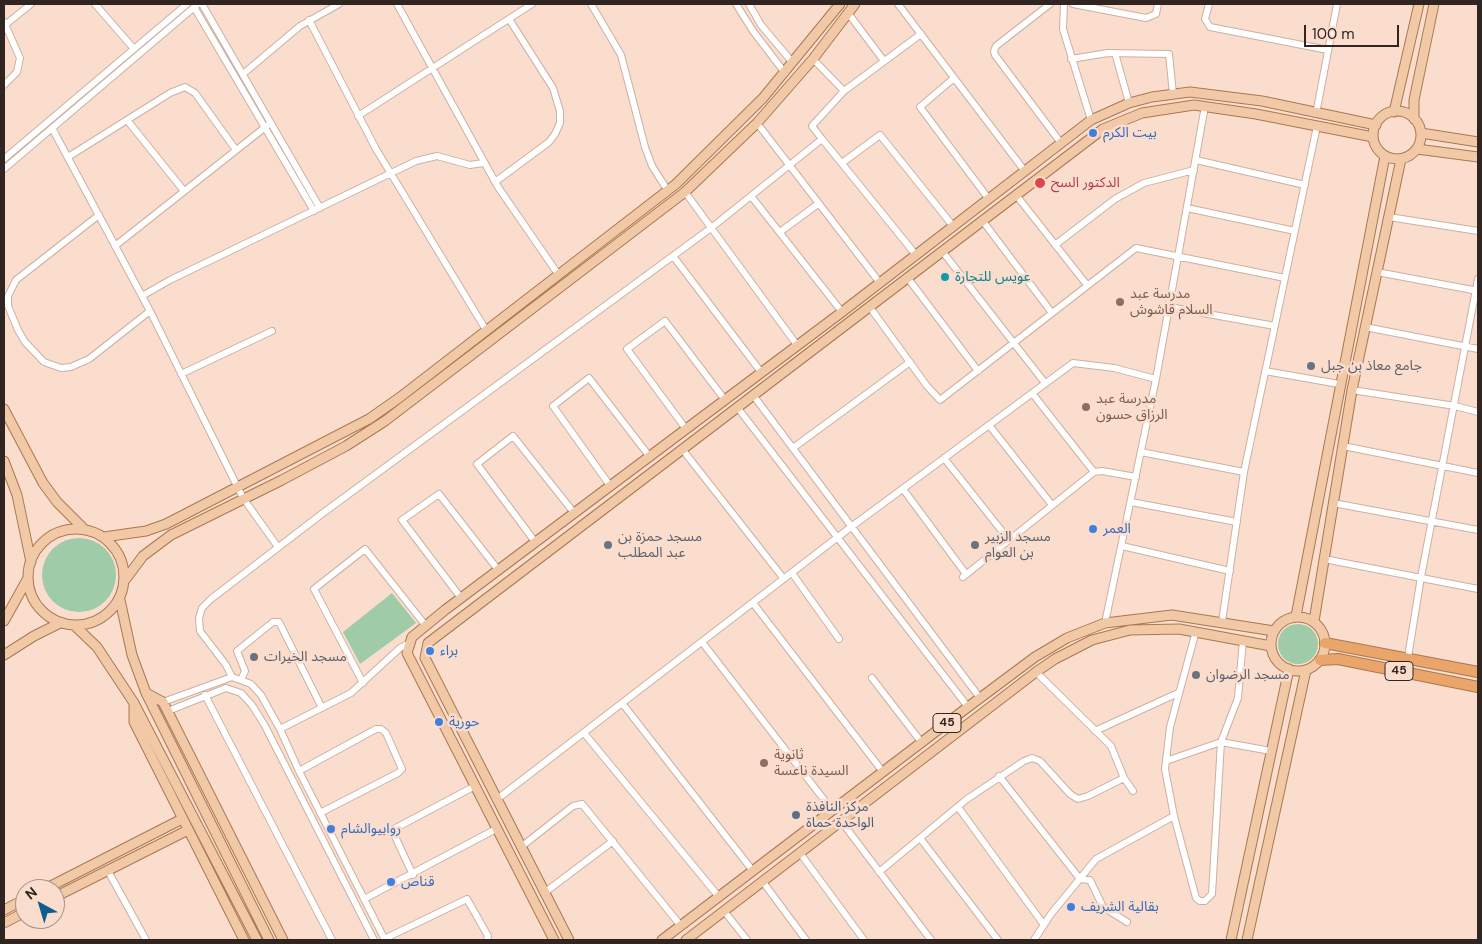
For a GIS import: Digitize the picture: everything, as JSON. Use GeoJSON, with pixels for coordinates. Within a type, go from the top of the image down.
{"type":"FeatureCollection","features":[{"type":"Feature","properties":{"kind":"highway","name":"45"},"geometry":{"type":"LineString","coordinates":[[1326,643],[1408,657],[1478,672]]}},
{"type":"Feature","properties":{"kind":"highway","name":"45"},"geometry":{"type":"LineString","coordinates":[[1320,660],[1338,659],[1478,687]]}},
{"type":"Feature","properties":{"kind":"main road"},"geometry":{"type":"LineString","coordinates":[[104,538],[146,531],[166,524],[369,419],[668,191],[720,142],[785,73],[840,4]]}},
{"type":"Feature","properties":{"kind":"main road"},"geometry":{"type":"LineString","coordinates":[[125,580],[143,556],[171,535],[322,459],[385,421],[684,192],[757,123],[813,59],[855,4]]}},
{"type":"Feature","properties":{"kind":"main road"},"geometry":{"type":"LineString","coordinates":[[1394,112],[1419,4]]}},
{"type":"Feature","properties":{"kind":"main road"},"geometry":{"type":"LineString","coordinates":[[1414,119],[1404,112],[1394,112],[1384,116],[1376,125],[1373,137],[1376,146],[1385,156],[1402,159],[1417,149],[1421,133],[1414,119],[1414,100],[1434,4]]}},
{"type":"Feature","properties":{"kind":"main road"},"geometry":{"type":"LineString","coordinates":[[554,940],[407,653],[408,644],[412,638],[461,598],[842,312],[1091,120],[1129,103],[1190,92],[1253,100],[1376,125]]}},
{"type":"Feature","properties":{"kind":"main road"},"geometry":{"type":"LineString","coordinates":[[569,940],[425,658],[428,643],[1103,129],[1142,113],[1194,105],[1373,137]]}},
{"type":"Feature","properties":{"kind":"main road"},"geometry":{"type":"LineString","coordinates":[[1421,133],[1478,142]]}},
{"type":"Feature","properties":{"kind":"main road"},"geometry":{"type":"LineString","coordinates":[[1417,149],[1478,157]]}},
{"type":"Feature","properties":{"kind":"main road"},"geometry":{"type":"LineString","coordinates":[[1296,616],[1339,384],[1385,156]]}},
{"type":"Feature","properties":{"kind":"main road"},"geometry":{"type":"LineString","coordinates":[[1314,621],[1352,390],[1402,159]]}},
{"type":"Feature","properties":{"kind":"main road"},"geometry":{"type":"LineString","coordinates":[[4,409],[43,483],[56,502],[85,530],[104,538],[117,551],[123,565],[125,580],[120,600],[132,655],[146,692],[269,940]]}},
{"type":"Feature","properties":{"kind":"main road"},"geometry":{"type":"LineString","coordinates":[[4,461],[17,495],[31,562]]}},
{"type":"Feature","properties":{"kind":"main road"},"geometry":{"type":"LineString","coordinates":[[4,621],[28,578],[31,562],[40,546],[53,535],[65,530],[85,530]]}},
{"type":"Feature","properties":{"kind":"main road"},"geometry":{"type":"LineString","coordinates":[[28,578],[30,590],[37,606],[49,618],[60,623],[75,626],[89,624],[105,616],[120,600]]}},
{"type":"Feature","properties":{"kind":"main road","name":"45"},"geometry":{"type":"LineString","coordinates":[[662,940],[984,695],[1035,658],[1067,638],[1106,623],[1172,615],[1274,631]]}},
{"type":"Feature","properties":{"kind":"main road"},"geometry":{"type":"LineString","coordinates":[[1296,616],[1314,621],[1324,633],[1326,643],[1320,660],[1306,670],[1289,669],[1275,658],[1271,646],[1274,631],[1282,622],[1296,616]]}},
{"type":"Feature","properties":{"kind":"main road"},"geometry":{"type":"LineString","coordinates":[[4,655],[34,636],[60,623]]}},
{"type":"Feature","properties":{"kind":"main road"},"geometry":{"type":"LineString","coordinates":[[75,626],[97,648],[134,703],[257,940]]}},
{"type":"Feature","properties":{"kind":"main road","name":"45"},"geometry":{"type":"LineString","coordinates":[[688,940],[1036,672],[1055,659],[1092,640],[1130,630],[1196,631],[1271,646]]}},
{"type":"Feature","properties":{"kind":"main road"},"geometry":{"type":"LineString","coordinates":[[1231,940],[1289,669]]}},
{"type":"Feature","properties":{"kind":"main road"},"geometry":{"type":"LineString","coordinates":[[1247,940],[1306,670]]}},
{"type":"Feature","properties":{"kind":"main road"},"geometry":{"type":"LineString","coordinates":[[146,692],[163,702],[221,821],[284,940]]}},
{"type":"Feature","properties":{"kind":"main road"},"geometry":{"type":"LineString","coordinates":[[984,695],[996,703]]}},
{"type":"Feature","properties":{"kind":"main road"},"geometry":{"type":"LineString","coordinates":[[134,703],[134,722],[244,940]]}},
{"type":"Feature","properties":{"kind":"main road"},"geometry":{"type":"LineString","coordinates":[[958,716],[966,726]]}},
{"type":"Feature","properties":{"kind":"main road"},"geometry":{"type":"LineString","coordinates":[[64,879],[182,818]]}},
{"type":"Feature","properties":{"kind":"main road"},"geometry":{"type":"LineString","coordinates":[[65,892],[188,830]]}},
{"type":"Feature","properties":{"kind":"main road"},"geometry":{"type":"LineString","coordinates":[[736,884],[747,894]]}},
{"type":"Feature","properties":{"kind":"street"},"geometry":{"type":"LineString","coordinates":[[4,85],[17,72],[20,63],[18,52],[4,24],[30,4]]}},
{"type":"Feature","properties":{"kind":"street"},"geometry":{"type":"LineString","coordinates":[[95,4],[134,49]]}},
{"type":"Feature","properties":{"kind":"street"},"geometry":{"type":"LineString","coordinates":[[4,159],[187,4]]}},
{"type":"Feature","properties":{"kind":"street"},"geometry":{"type":"LineString","coordinates":[[202,4],[271,122],[317,210]]}},
{"type":"Feature","properties":{"kind":"street"},"geometry":{"type":"LineString","coordinates":[[243,74],[293,30],[339,4]]}},
{"type":"Feature","properties":{"kind":"street"},"geometry":{"type":"LineString","coordinates":[[397,4],[483,163],[558,274]]}},
{"type":"Feature","properties":{"kind":"street"},"geometry":{"type":"LineString","coordinates":[[358,116],[532,4]]}},
{"type":"Feature","properties":{"kind":"street"},"geometry":{"type":"LineString","coordinates":[[591,4],[621,55],[645,147],[652,166],[668,191]]}},
{"type":"Feature","properties":{"kind":"street"},"geometry":{"type":"LineString","coordinates":[[736,4],[752,31],[785,73]]}},
{"type":"Feature","properties":{"kind":"street"},"geometry":{"type":"LineString","coordinates":[[749,4],[761,25],[793,63]]}},
{"type":"Feature","properties":{"kind":"street"},"geometry":{"type":"LineString","coordinates":[[898,4],[1024,170]]}},
{"type":"Feature","properties":{"kind":"street"},"geometry":{"type":"LineString","coordinates":[[1050,4],[996,46],[994,51],[995,55],[1060,143]]}},
{"type":"Feature","properties":{"kind":"street"},"geometry":{"type":"LineString","coordinates":[[1064,4],[1063,29],[1091,120]]}},
{"type":"Feature","properties":{"kind":"street"},"geometry":{"type":"LineString","coordinates":[[1073,4],[1146,18],[1156,14],[1158,4]]}},
{"type":"Feature","properties":{"kind":"street"},"geometry":{"type":"LineString","coordinates":[[1209,4],[1205,19],[1210,27],[1328,50]]}},
{"type":"Feature","properties":{"kind":"street"},"geometry":{"type":"LineString","coordinates":[[1316,114],[1337,4]]}},
{"type":"Feature","properties":{"kind":"street"},"geometry":{"type":"LineString","coordinates":[[4,168],[196,6],[264,128],[317,210]]}},
{"type":"Feature","properties":{"kind":"street"},"geometry":{"type":"LineString","coordinates":[[848,13],[884,61]]}},
{"type":"Feature","properties":{"kind":"street"},"geometry":{"type":"LineString","coordinates":[[495,182],[549,142],[560,123],[560,110],[553,88],[509,19]]}},
{"type":"Feature","properties":{"kind":"street"},"geometry":{"type":"LineString","coordinates":[[309,20],[358,116],[390,173],[486,330]]}},
{"type":"Feature","properties":{"kind":"street"},"geometry":{"type":"LineString","coordinates":[[916,254],[812,126],[844,91],[920,34]]}},
{"type":"Feature","properties":{"kind":"street"},"geometry":{"type":"LineString","coordinates":[[1071,59],[1115,53],[1169,54],[1173,94]]}},
{"type":"Feature","properties":{"kind":"street"},"geometry":{"type":"LineString","coordinates":[[1115,53],[1129,103]]}},
{"type":"Feature","properties":{"kind":"street"},"geometry":{"type":"LineString","coordinates":[[813,59],[844,91]]}},
{"type":"Feature","properties":{"kind":"street"},"geometry":{"type":"LineString","coordinates":[[954,78],[920,107],[988,198]]}},
{"type":"Feature","properties":{"kind":"street"},"geometry":{"type":"LineString","coordinates":[[68,157],[170,93],[185,87],[190,89],[200,99],[236,150]]}},
{"type":"Feature","properties":{"kind":"street"},"geometry":{"type":"LineString","coordinates":[[1106,623],[1156,379],[1205,106]]}},
{"type":"Feature","properties":{"kind":"street"},"geometry":{"type":"LineString","coordinates":[[127,120],[184,192]]}},
{"type":"Feature","properties":{"kind":"street"},"geometry":{"type":"LineString","coordinates":[[115,246],[271,122]]}},
{"type":"Feature","properties":{"kind":"street"},"geometry":{"type":"LineString","coordinates":[[757,123],[880,283]]}},
{"type":"Feature","properties":{"kind":"street"},"geometry":{"type":"LineString","coordinates":[[1222,622],[1244,472],[1317,126]]}},
{"type":"Feature","properties":{"kind":"street"},"geometry":{"type":"LineString","coordinates":[[52,128],[150,311],[237,487],[278,548]]}},
{"type":"Feature","properties":{"kind":"street"},"geometry":{"type":"LineString","coordinates":[[842,163],[880,135],[953,226]]}},
{"type":"Feature","properties":{"kind":"street"},"geometry":{"type":"LineString","coordinates":[[232,677],[226,665],[200,631],[199,618],[202,608],[278,548],[711,228],[822,139]]}},
{"type":"Feature","properties":{"kind":"street"},"geometry":{"type":"LineString","coordinates":[[142,296],[170,280],[416,161],[430,157],[444,157],[470,165],[483,163]]}},
{"type":"Feature","properties":{"kind":"street"},"geometry":{"type":"LineString","coordinates":[[1196,160],[1305,185]]}},
{"type":"Feature","properties":{"kind":"street"},"geometry":{"type":"LineString","coordinates":[[1056,245],[1123,195],[1144,183],[1194,170]]}},
{"type":"Feature","properties":{"kind":"street"},"geometry":{"type":"LineString","coordinates":[[684,192],[798,345]]}},
{"type":"Feature","properties":{"kind":"street"},"geometry":{"type":"LineString","coordinates":[[1016,195],[1087,286]]}},
{"type":"Feature","properties":{"kind":"street"},"geometry":{"type":"LineString","coordinates":[[751,196],[842,312]]}},
{"type":"Feature","properties":{"kind":"street"},"geometry":{"type":"LineString","coordinates":[[780,232],[818,204]]}},
{"type":"Feature","properties":{"kind":"street"},"geometry":{"type":"LineString","coordinates":[[1187,208],[1295,231]]}},
{"type":"Feature","properties":{"kind":"street"},"geometry":{"type":"LineString","coordinates":[[98,215],[16,280],[8,296],[8,306],[18,330],[25,342],[44,362],[61,368],[71,367],[89,359],[150,311]]}},
{"type":"Feature","properties":{"kind":"street"},"geometry":{"type":"LineString","coordinates":[[1389,217],[1478,231]]}},
{"type":"Feature","properties":{"kind":"street"},"geometry":{"type":"LineString","coordinates":[[982,220],[1052,313]]}},
{"type":"Feature","properties":{"kind":"street"},"geometry":{"type":"LineString","coordinates":[[869,306],[940,400],[1136,248],[1285,278]]}},
{"type":"Feature","properties":{"kind":"street"},"geometry":{"type":"LineString","coordinates":[[942,251],[1045,383]]}},
{"type":"Feature","properties":{"kind":"street"},"geometry":{"type":"LineString","coordinates":[[673,256],[761,372]]}},
{"type":"Feature","properties":{"kind":"street"},"geometry":{"type":"LineString","coordinates":[[1377,272],[1477,291]]}},
{"type":"Feature","properties":{"kind":"street"},"geometry":{"type":"LineString","coordinates":[[906,278],[978,371]]}},
{"type":"Feature","properties":{"kind":"street"},"geometry":{"type":"LineString","coordinates":[[1408,657],[1420,577],[1455,406],[1478,279]]}},
{"type":"Feature","properties":{"kind":"street"},"geometry":{"type":"LineString","coordinates":[[1169,307],[1275,326]]}},
{"type":"Feature","properties":{"kind":"street"},"geometry":{"type":"LineString","coordinates":[[686,429],[627,348],[665,321],[725,400]]}},
{"type":"Feature","properties":{"kind":"street"},"geometry":{"type":"LineString","coordinates":[[1365,327],[1478,349]]}},
{"type":"Feature","properties":{"kind":"street"},"geometry":{"type":"LineString","coordinates":[[182,374],[272,331]]}},
{"type":"Feature","properties":{"kind":"street"},"geometry":{"type":"LineString","coordinates":[[792,448],[910,362]]}},
{"type":"Feature","properties":{"kind":"street"},"geometry":{"type":"LineString","coordinates":[[496,800],[851,527],[1073,363],[1114,368],[1156,379]]}},
{"type":"Feature","properties":{"kind":"street"},"geometry":{"type":"LineString","coordinates":[[1265,371],[1339,384]]}},
{"type":"Feature","properties":{"kind":"street"},"geometry":{"type":"LineString","coordinates":[[611,487],[553,406],[589,378],[650,457]]}},
{"type":"Feature","properties":{"kind":"street"},"geometry":{"type":"LineString","coordinates":[[1352,390],[1455,406],[1478,412]]}},
{"type":"Feature","properties":{"kind":"street"},"geometry":{"type":"LineString","coordinates":[[1032,393],[1094,472]]}},
{"type":"Feature","properties":{"kind":"street"},"geometry":{"type":"LineString","coordinates":[[753,395],[851,527],[984,695]]}},
{"type":"Feature","properties":{"kind":"street"},"geometry":{"type":"LineString","coordinates":[[737,407],[968,707]]}},
{"type":"Feature","properties":{"kind":"street"},"geometry":{"type":"LineString","coordinates":[[989,425],[1052,505]]}},
{"type":"Feature","properties":{"kind":"street"},"geometry":{"type":"LineString","coordinates":[[536,543],[477,464],[513,436],[575,514]]}},
{"type":"Feature","properties":{"kind":"street"},"geometry":{"type":"LineString","coordinates":[[1343,446],[1478,473]]}},
{"type":"Feature","properties":{"kind":"street"},"geometry":{"type":"LineString","coordinates":[[682,449],[784,579]]}},
{"type":"Feature","properties":{"kind":"street"},"geometry":{"type":"LineString","coordinates":[[1141,452],[1244,472]]}},
{"type":"Feature","properties":{"kind":"street"},"geometry":{"type":"LineString","coordinates":[[944,458],[1009,540]]}},
{"type":"Feature","properties":{"kind":"street"},"geometry":{"type":"LineString","coordinates":[[903,489],[965,576],[1094,472],[1102,471],[1136,478]]}},
{"type":"Feature","properties":{"kind":"street"},"geometry":{"type":"LineString","coordinates":[[461,598],[402,520],[439,494],[499,570]]}},
{"type":"Feature","properties":{"kind":"street"},"geometry":{"type":"LineString","coordinates":[[1131,502],[1237,522]]}},
{"type":"Feature","properties":{"kind":"street"},"geometry":{"type":"LineString","coordinates":[[1333,503],[1478,530]]}},
{"type":"Feature","properties":{"kind":"street"},"geometry":{"type":"LineString","coordinates":[[1122,546],[1230,571]]}},
{"type":"Feature","properties":{"kind":"street"},"geometry":{"type":"LineString","coordinates":[[363,683],[314,589],[364,549],[426,626]]}},
{"type":"Feature","properties":{"kind":"street"},"geometry":{"type":"LineString","coordinates":[[1324,559],[1478,588]]}},
{"type":"Feature","properties":{"kind":"street"},"geometry":{"type":"LineString","coordinates":[[792,573],[840,639]]}},
{"type":"Feature","properties":{"kind":"street"},"geometry":{"type":"LineString","coordinates":[[753,603],[883,772]]}},
{"type":"Feature","properties":{"kind":"street"},"geometry":{"type":"LineString","coordinates":[[241,680],[246,671],[237,651],[273,622],[279,622],[322,708]]}},
{"type":"Feature","properties":{"kind":"street"},"geometry":{"type":"LineString","coordinates":[[1196,631],[1178,693],[1166,761],[1166,781],[1196,898],[1205,901],[1212,894],[1222,742],[1238,698],[1243,640]]}},
{"type":"Feature","properties":{"kind":"street"},"geometry":{"type":"LineString","coordinates":[[702,642],[832,810]]}},
{"type":"Feature","properties":{"kind":"street"},"geometry":{"type":"LineString","coordinates":[[280,729],[351,693],[400,648],[408,644]]}},
{"type":"Feature","properties":{"kind":"street"},"geometry":{"type":"LineString","coordinates":[[1036,672],[1110,746],[1124,778],[1133,791]]}},
{"type":"Feature","properties":{"kind":"street"},"geometry":{"type":"LineString","coordinates":[[163,702],[232,677],[251,684],[262,695],[280,729],[299,771],[384,939],[467,898],[488,936],[487,940]]}},
{"type":"Feature","properties":{"kind":"street"},"geometry":{"type":"LineString","coordinates":[[872,678],[922,743]]}},
{"type":"Feature","properties":{"kind":"street"},"geometry":{"type":"LineString","coordinates":[[168,712],[226,688],[241,694],[252,705],[265,726],[374,940]]}},
{"type":"Feature","properties":{"kind":"street"},"geometry":{"type":"LineString","coordinates":[[1095,731],[1178,693]]}},
{"type":"Feature","properties":{"kind":"street"},"geometry":{"type":"LineString","coordinates":[[206,695],[332,940]]}},
{"type":"Feature","properties":{"kind":"street"},"geometry":{"type":"LineString","coordinates":[[622,704],[752,871]]}},
{"type":"Feature","properties":{"kind":"street"},"geometry":{"type":"LineString","coordinates":[[299,771],[376,729],[381,729],[386,733],[402,765],[398,773],[320,813]]}},
{"type":"Feature","properties":{"kind":"street"},"geometry":{"type":"LineString","coordinates":[[584,733],[719,897]]}},
{"type":"Feature","properties":{"kind":"street"},"geometry":{"type":"LineString","coordinates":[[1166,761],[1222,742],[1272,751]]}},
{"type":"Feature","properties":{"kind":"street"},"geometry":{"type":"LineString","coordinates":[[879,872],[998,776],[1032,758],[1040,761],[1070,794],[1078,799],[1124,778]]}},
{"type":"Feature","properties":{"kind":"street"},"geometry":{"type":"LineString","coordinates":[[998,776],[1080,879],[1090,880],[1103,907],[1127,922]]}},
{"type":"Feature","properties":{"kind":"street"},"geometry":{"type":"LineString","coordinates":[[413,875],[392,830],[474,786]]}},
{"type":"Feature","properties":{"kind":"street"},"geometry":{"type":"LineString","coordinates":[[521,847],[573,806],[582,804],[681,926]]}},
{"type":"Feature","properties":{"kind":"street"},"geometry":{"type":"LineString","coordinates":[[958,807],[1044,925]]}},
{"type":"Feature","properties":{"kind":"street"},"geometry":{"type":"LineString","coordinates":[[1034,940],[1096,859],[1174,816]]}},
{"type":"Feature","properties":{"kind":"street"},"geometry":{"type":"LineString","coordinates":[[841,821],[931,940]]}},
{"type":"Feature","properties":{"kind":"street"},"geometry":{"type":"LineString","coordinates":[[364,899],[413,875],[496,829]]}},
{"type":"Feature","properties":{"kind":"street"},"geometry":{"type":"LineString","coordinates":[[920,838],[998,940]]}},
{"type":"Feature","properties":{"kind":"street"},"geometry":{"type":"LineString","coordinates":[[544,892],[613,841]]}},
{"type":"Feature","properties":{"kind":"street"},"geometry":{"type":"LineString","coordinates":[[800,853],[864,940]]}},
{"type":"Feature","properties":{"kind":"street"},"geometry":{"type":"LineString","coordinates":[[108,871],[146,940]]}},
{"type":"Feature","properties":{"kind":"street"},"geometry":{"type":"LineString","coordinates":[[762,882],[806,940]]}},
{"type":"Feature","properties":{"kind":"street"},"geometry":{"type":"LineString","coordinates":[[724,912],[746,940]]}},
{"type":"Feature","properties":{"kind":"green space"},"geometry":{"type":"Polygon","coordinates":[[[79,538],[93,541],[105,549],[113,561],[116,575],[113,589],[105,601],[93,609],[79,612],[65,609],[53,601],[45,589],[42,575],[45,561],[53,549],[65,541],[79,538]]]}},
{"type":"Feature","properties":{"kind":"green space"},"geometry":{"type":"Polygon","coordinates":[[[392,593],[416,623],[360,664],[343,632],[392,593]]]}},
{"type":"Feature","properties":{"kind":"green space"},"geometry":{"type":"Polygon","coordinates":[[[1302,624],[1309,627],[1315,633],[1318,644],[1317,652],[1309,661],[1302,664],[1294,664],[1287,661],[1279,652],[1278,640],[1281,633],[1290,625],[1302,624]]]}},
{"type":"Feature","properties":{"kind":"place","name":"بيت الكرم"},"geometry":{"type":"Point","coordinates":[1093,133]}},
{"type":"Feature","properties":{"kind":"place","name":"الدكتور السح"},"geometry":{"type":"Point","coordinates":[1040,183]}},
{"type":"Feature","properties":{"kind":"place","name":"عويس للتجارة"},"geometry":{"type":"Point","coordinates":[945,277]}},
{"type":"Feature","properties":{"kind":"place","name":"مدرسة عبد السلام قاشوش"},"geometry":{"type":"Point","coordinates":[1120,302]}},
{"type":"Feature","properties":{"kind":"place","name":"جامع معاذ بن جبل"},"geometry":{"type":"Point","coordinates":[1311,366]}},
{"type":"Feature","properties":{"kind":"place","name":"مدرسة عبد الرزاق حسون"},"geometry":{"type":"Point","coordinates":[1086,407]}},
{"type":"Feature","properties":{"kind":"place","name":"العمر"},"geometry":{"type":"Point","coordinates":[1093,529]}},
{"type":"Feature","properties":{"kind":"place","name":"مسجد حمزة بن عبد المطلب"},"geometry":{"type":"Point","coordinates":[608,545]}},
{"type":"Feature","properties":{"kind":"place","name":"مسجد الزبير بن العوام"},"geometry":{"type":"Point","coordinates":[975,545]}},
{"type":"Feature","properties":{"kind":"place","name":"براء"},"geometry":{"type":"Point","coordinates":[430,651]}},
{"type":"Feature","properties":{"kind":"place","name":"مسجد الخيرات"},"geometry":{"type":"Point","coordinates":[254,657]}},
{"type":"Feature","properties":{"kind":"place","name":"مسجد الرضوان"},"geometry":{"type":"Point","coordinates":[1196,675]}},
{"type":"Feature","properties":{"kind":"place","name":"حورية"},"geometry":{"type":"Point","coordinates":[439,722]}},
{"type":"Feature","properties":{"kind":"place","name":"ثانوية السيدة ناعسة"},"geometry":{"type":"Point","coordinates":[764,763]}},
{"type":"Feature","properties":{"kind":"place","name":"مركز النافذة الواحدة حماة"},"geometry":{"type":"Point","coordinates":[796,815]}},
{"type":"Feature","properties":{"kind":"place","name":"روابيوالشام"},"geometry":{"type":"Point","coordinates":[331,829]}},
{"type":"Feature","properties":{"kind":"place","name":"قناص"},"geometry":{"type":"Point","coordinates":[391,882]}},
{"type":"Feature","properties":{"kind":"place","name":"بقالية الشريف"},"geometry":{"type":"Point","coordinates":[1071,907]}}]}
